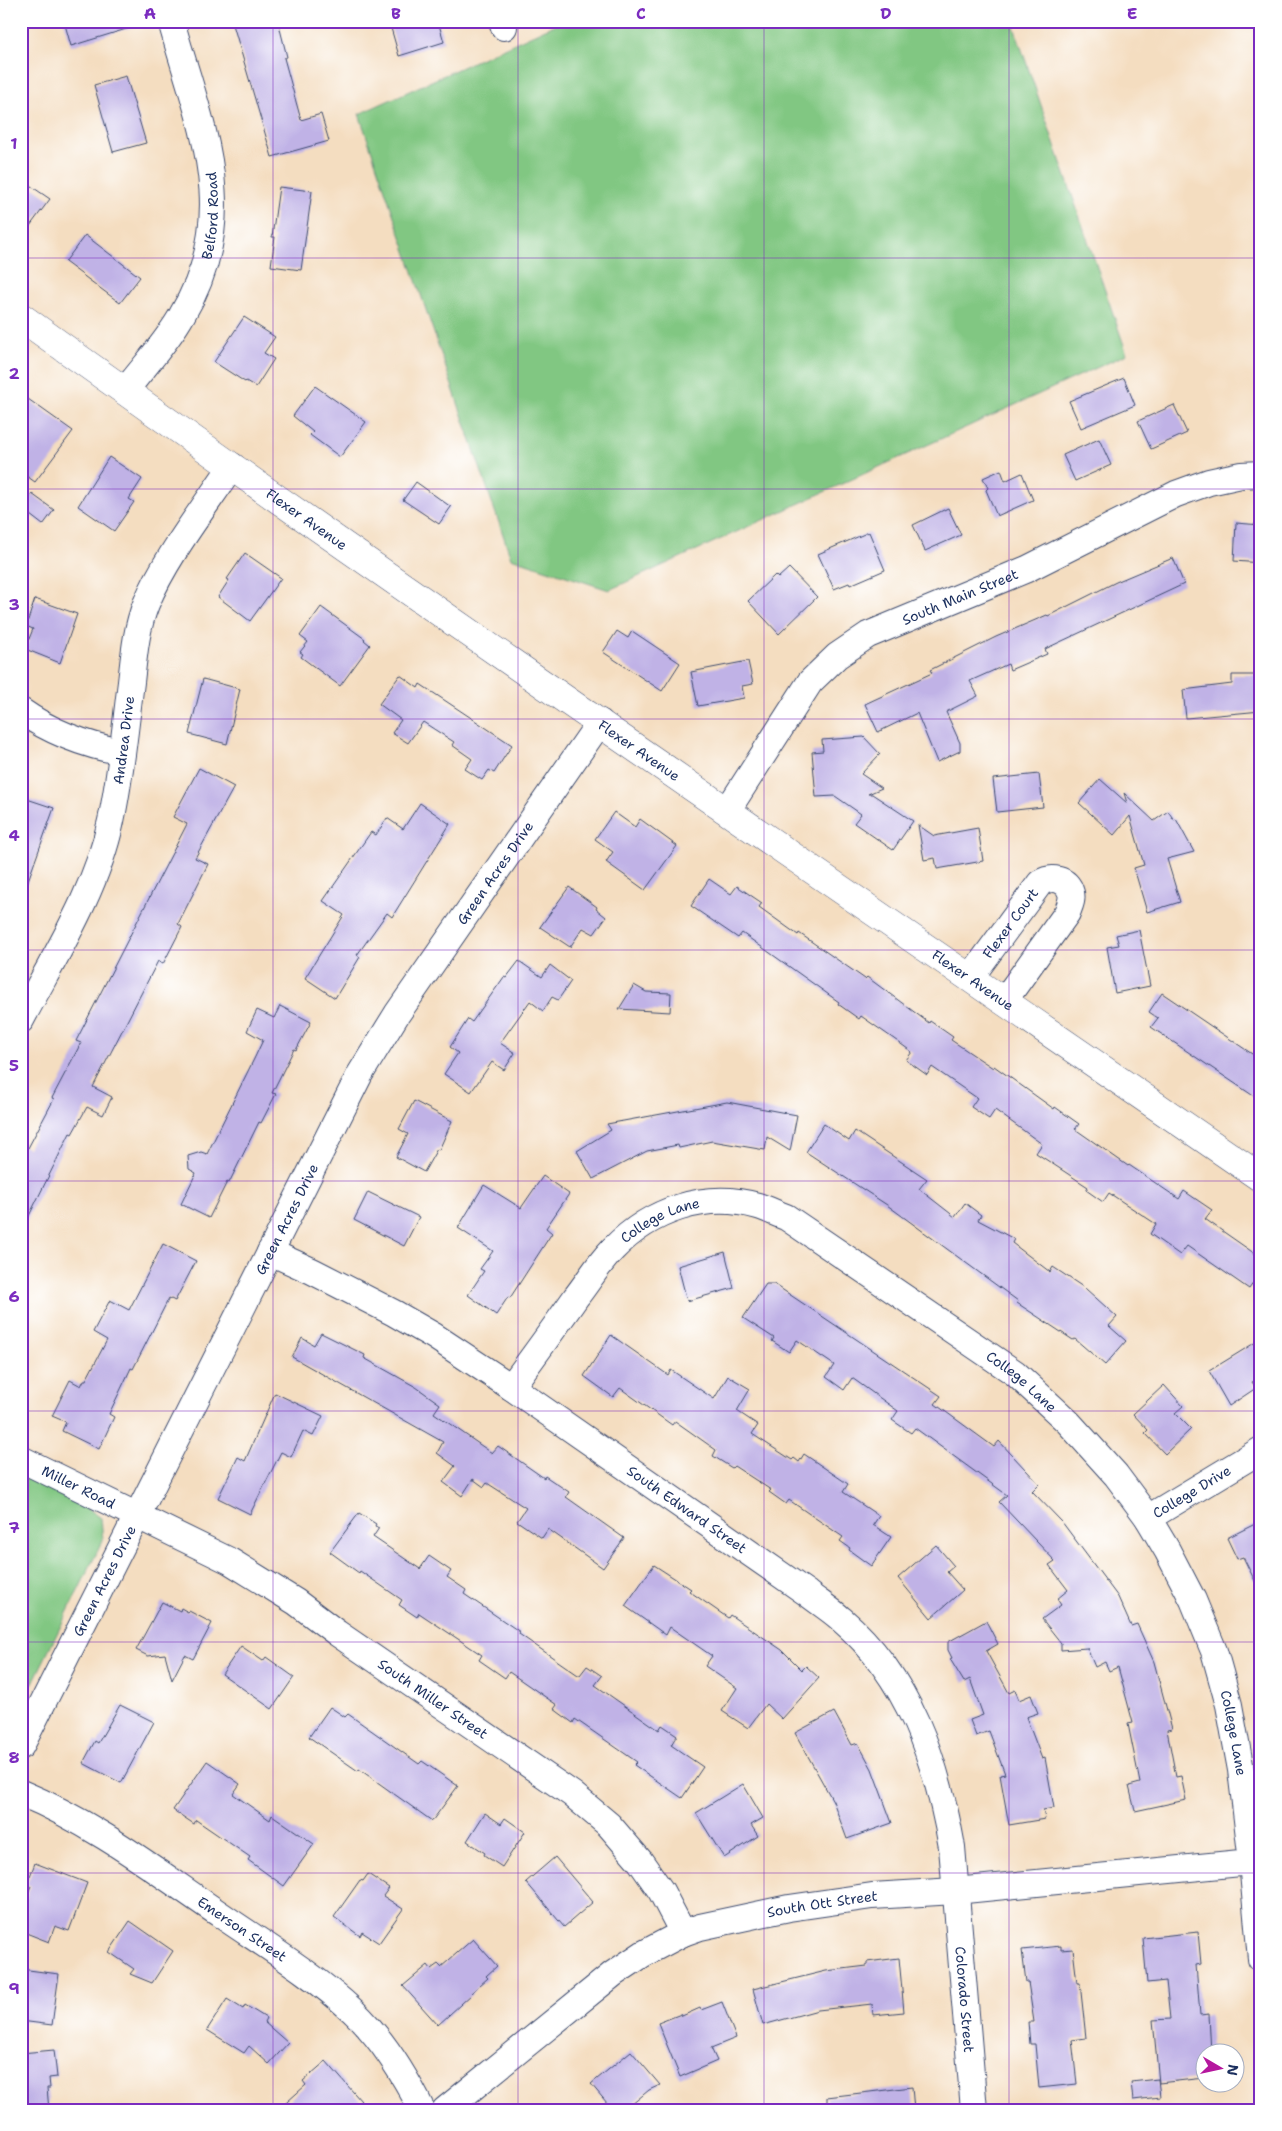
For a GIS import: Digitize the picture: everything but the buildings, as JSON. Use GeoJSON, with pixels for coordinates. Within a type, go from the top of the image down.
{"type":"FeatureCollection","features":[{"type":"Feature","properties":{"kind":"street","name":"Belford Road"},"geometry":{"type":"LineString","coordinates":[[125,391],[182,316],[198,284],[209,250],[214,214],[211,164],[171,21]]}},
{"type":"Feature","properties":{"kind":"street","name":"Flexer Avenue"},"geometry":{"type":"LineString","coordinates":[[21,317],[726,811],[1261,1178]]}},
{"type":"Feature","properties":{"kind":"street","name":"Andrea Drive"},"geometry":{"type":"LineString","coordinates":[[21,1020],[82,904],[98,864],[111,823],[119,780],[136,638],[146,605],[161,574],[232,466]]}},
{"type":"Feature","properties":{"kind":"street","name":"South Main Street"},"geometry":{"type":"LineString","coordinates":[[726,811],[810,682],[837,656],[868,635],[1026,569],[1176,494],[1209,482],[1241,475],[1261,474]]}},
{"type":"Feature","properties":{"kind":"street"},"geometry":{"type":"LineString","coordinates":[[21,711],[61,735],[94,747],[122,752]]}},
{"type":"Feature","properties":{"kind":"street","name":"Green Acres Drive"},"geometry":{"type":"LineString","coordinates":[[21,1746],[360,1074],[397,1014],[600,722]]}},
{"type":"Feature","properties":{"kind":"street","name":"Flexer Court"},"geometry":{"type":"LineString","coordinates":[[970,978],[1040,883],[1046,879],[1061,880],[1067,885],[1071,894],[1071,903],[1066,913],[1004,1001]]}},
{"type":"Feature","properties":{"kind":"street","name":"College Lane"},"geometry":{"type":"LineString","coordinates":[[512,1387],[611,1250],[632,1230],[658,1214],[681,1206],[710,1201],[735,1201],[759,1206],[786,1217],[1015,1373],[1068,1422],[1116,1476],[1148,1518],[1193,1600],[1214,1651],[1229,1705],[1256,1862],[1261,1959]]}},
{"type":"Feature","properties":{"kind":"street","name":"South Edward Street"},"geometry":{"type":"LineString","coordinates":[[270,1252],[312,1270],[394,1313],[512,1387],[807,1593],[841,1619],[871,1649],[896,1683],[917,1722],[933,1762],[944,1804],[952,1847],[955,1891]]}},
{"type":"Feature","properties":{"kind":"street","name":"College Drive"},"geometry":{"type":"LineString","coordinates":[[1148,1518],[1261,1450]]}},
{"type":"Feature","properties":{"kind":"street","name":"Miller Road"},"geometry":{"type":"LineString","coordinates":[[21,1459],[136,1516]]}},
{"type":"Feature","properties":{"kind":"street","name":"South Miller Street"},"geometry":{"type":"LineString","coordinates":[[136,1516],[230,1561],[296,1602],[338,1634],[572,1794],[609,1825],[640,1861],[661,1891],[683,1933]]}},
{"type":"Feature","properties":{"kind":"street","name":"Emerson Street"},"geometry":{"type":"LineString","coordinates":[[21,1793],[52,1806],[100,1832],[320,1983],[354,2012],[384,2045],[409,2083],[422,2110]]}},
{"type":"Feature","properties":{"kind":"street","name":"South Ott Street"},"geometry":{"type":"LineString","coordinates":[[445,2110],[613,1974],[642,1954],[683,1933],[748,1915],[872,1896],[955,1891],[1256,1862]]}},
{"type":"Feature","properties":{"kind":"street","name":"Colorado Street"},"geometry":{"type":"LineString","coordinates":[[955,1891],[974,2110]]}},
{"type":"Feature","properties":{"kind":"green space"},"geometry":{"type":"Polygon","coordinates":[[[563,21],[1012,21],[1127,354],[609,590],[511,558],[359,114],[563,21]]]}},
{"type":"Feature","properties":{"kind":"green space"},"geometry":{"type":"Polygon","coordinates":[[[21,1473],[75,1499],[101,1518],[103,1540],[21,1707],[21,1473]]]}}]}
